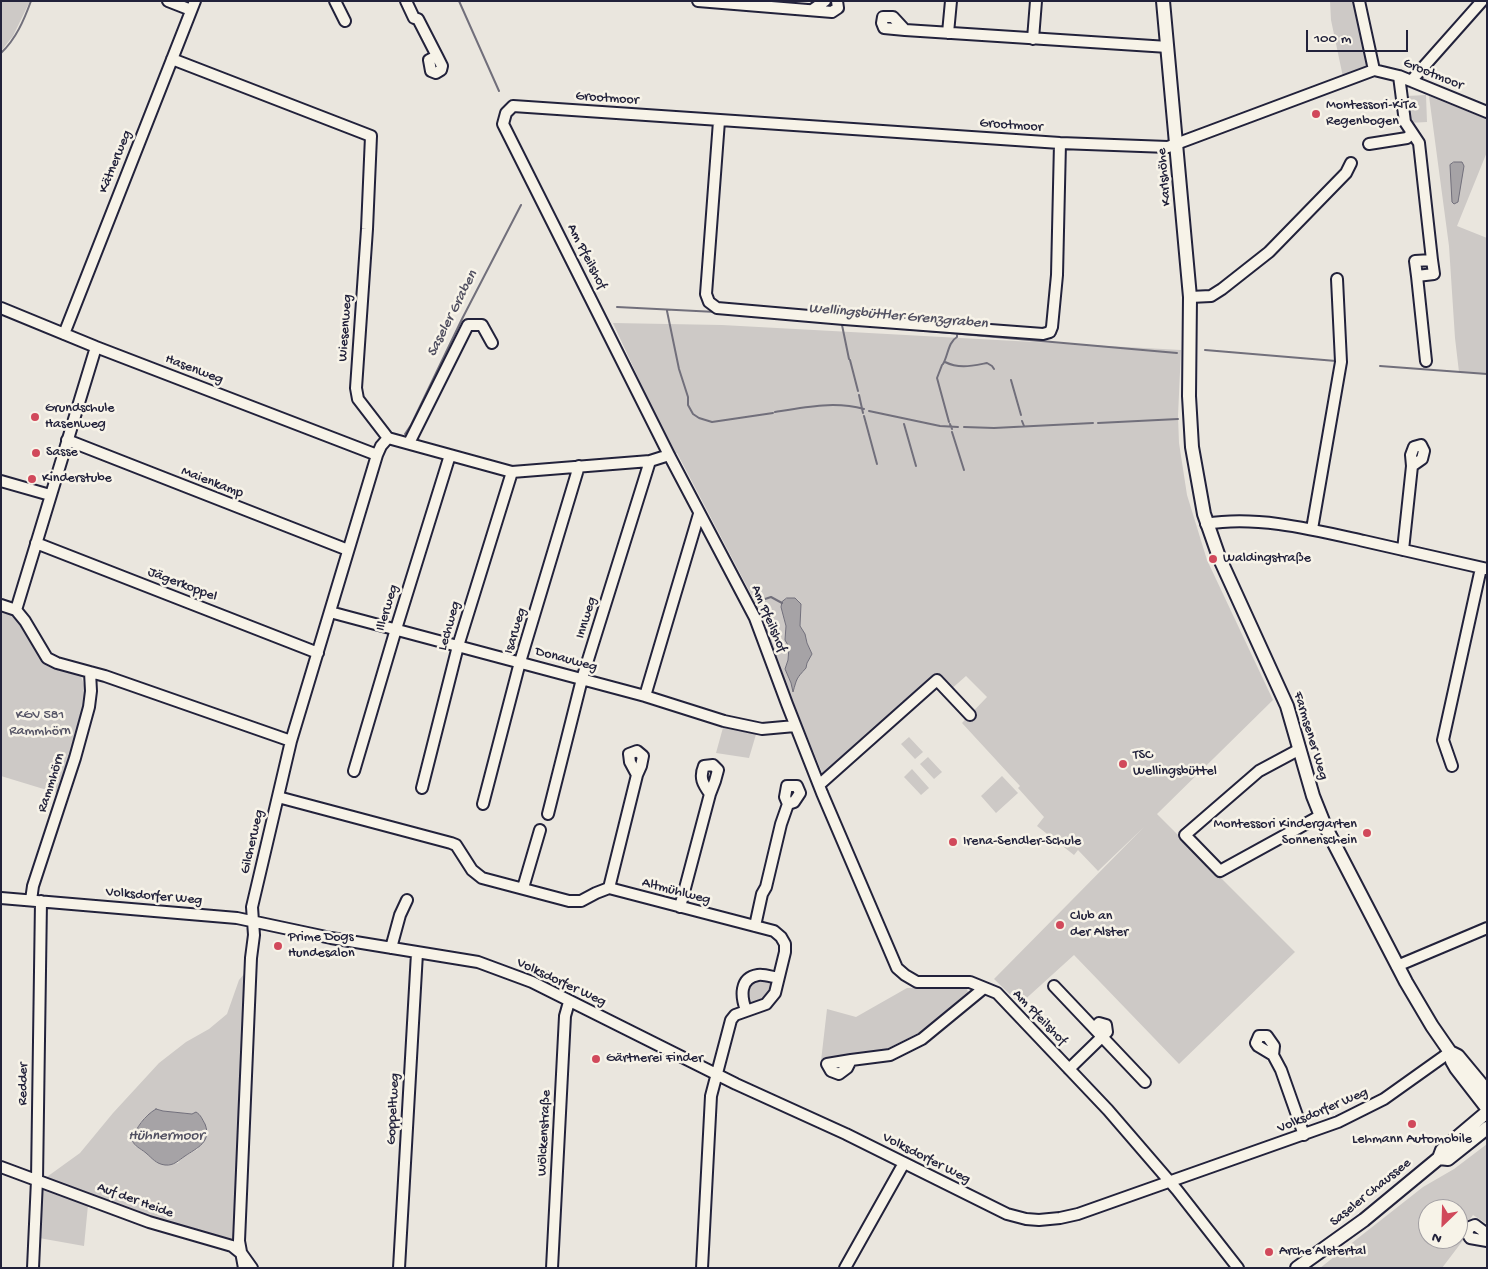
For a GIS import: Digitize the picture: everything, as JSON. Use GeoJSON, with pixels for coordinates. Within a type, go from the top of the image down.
{"type":"FeatureCollection","features":[{"type":"Feature","properties":{"kind":"main road","name":"Karlshöhe"},"geometry":{"type":"LineString","coordinates":[[1163,1],[1190,297],[1191,350]]}},
{"type":"Feature","properties":{"kind":"main road","name":"Farmsener Weg"},"geometry":{"type":"LineString","coordinates":[[1191,350],[1189,396],[1192,447],[1206,524],[1291,716],[1320,816],[1397,966],[1422,1010],[1450,1052],[1456,1068],[1487,1108]]}},
{"type":"Feature","properties":{"kind":"main road","name":"Farmsener Weg"},"geometry":{"type":"LineString","coordinates":[[1450,1052],[1458,1056],[1487,1092]]}},
{"type":"Feature","properties":{"kind":"main road","name":"Saseler Chaussee"},"geometry":{"type":"LineString","coordinates":[[1297,1268],[1364,1220],[1439,1158],[1442,1150],[1487,1112]]}},
{"type":"Feature","properties":{"kind":"main road","name":"Saseler Chaussee"},"geometry":{"type":"LineString","coordinates":[[1439,1158],[1448,1158],[1487,1128]]}},
{"type":"Feature","properties":{"kind":"street"},"geometry":{"type":"LineString","coordinates":[[168,1],[193,6]]}},
{"type":"Feature","properties":{"kind":"street"},"geometry":{"type":"LineString","coordinates":[[335,1],[345,21]]}},
{"type":"Feature","properties":{"kind":"street"},"geometry":{"type":"LineString","coordinates":[[406,1],[414,18],[418,19],[437,56]]}},
{"type":"Feature","properties":{"kind":"street"},"geometry":{"type":"LineString","coordinates":[[698,1],[832,12],[838,8],[837,1]]}},
{"type":"Feature","properties":{"kind":"street"},"geometry":{"type":"LineString","coordinates":[[812,10],[825,1]]}},
{"type":"Feature","properties":{"kind":"street"},"geometry":{"type":"LineString","coordinates":[[948,33],[951,1]]}},
{"type":"Feature","properties":{"kind":"street"},"geometry":{"type":"LineString","coordinates":[[1033,39],[1036,1]]}},
{"type":"Feature","properties":{"kind":"street"},"geometry":{"type":"LineString","coordinates":[[1359,1],[1374,70]]}},
{"type":"Feature","properties":{"kind":"street"},"geometry":{"type":"LineString","coordinates":[[1411,81],[1482,1]]}},
{"type":"Feature","properties":{"kind":"street","name":"Kätnerweg"},"geometry":{"type":"LineString","coordinates":[[64,334],[193,6]]}},
{"type":"Feature","properties":{"kind":"street"},"geometry":{"type":"LineString","coordinates":[[905,30],[1168,48]]}},
{"type":"Feature","properties":{"kind":"street","name":"Wiesenweg"},"geometry":{"type":"LineString","coordinates":[[172,59],[371,136],[367,229],[356,388],[358,399],[388,438]]}},
{"type":"Feature","properties":{"kind":"street","name":"Grootmoor"},"geometry":{"type":"LineString","coordinates":[[513,106],[1060,143],[1168,147],[1374,70],[1400,76],[1487,112]]}},
{"type":"Feature","properties":{"kind":"street"},"geometry":{"type":"LineString","coordinates":[[1400,76],[1405,122],[1419,144],[1434,274],[1417,276]]}},
{"type":"Feature","properties":{"kind":"street","name":"Am Pfeilshof"},"geometry":{"type":"LineString","coordinates":[[513,106],[506,113],[504,124],[669,455],[755,618],[795,726],[897,968],[917,982],[970,982],[997,993],[1108,1110],[1170,1182],[1238,1268]]}},
{"type":"Feature","properties":{"kind":"street"},"geometry":{"type":"LineString","coordinates":[[719,121],[706,294],[709,302],[717,308],[844,320],[1043,334],[1050,332],[1052,327],[1057,275],[1060,143]]}},
{"type":"Feature","properties":{"kind":"street"},"geometry":{"type":"LineString","coordinates":[[1369,144],[1407,138],[1412,133]]}},
{"type":"Feature","properties":{"kind":"street"},"geometry":{"type":"LineString","coordinates":[[1190,297],[1211,296],[1222,290],[1269,252],[1346,173],[1351,163]]}},
{"type":"Feature","properties":{"kind":"street"},"geometry":{"type":"LineString","coordinates":[[1426,361],[1415,261],[1432,260]]}},
{"type":"Feature","properties":{"kind":"street"},"geometry":{"type":"LineString","coordinates":[[1312,529],[1341,362],[1337,280]]}},
{"type":"Feature","properties":{"kind":"street","name":"Hasenweg"},"geometry":{"type":"LineString","coordinates":[[1,308],[96,347],[377,454]]}},
{"type":"Feature","properties":{"kind":"street"},"geometry":{"type":"LineString","coordinates":[[409,443],[468,325],[482,325],[492,343]]}},
{"type":"Feature","properties":{"kind":"street"},"geometry":{"type":"LineString","coordinates":[[16,610],[96,347]]}},
{"type":"Feature","properties":{"kind":"street"},"geometry":{"type":"LineString","coordinates":[[388,438],[512,472],[650,461],[669,455]]}},
{"type":"Feature","properties":{"kind":"street","name":"Gilcherweg"},"geometry":{"type":"LineString","coordinates":[[244,1268],[239,1241],[254,934],[252,907],[291,741],[377,454],[388,438]]}},
{"type":"Feature","properties":{"kind":"street","name":"Maienkamp"},"geometry":{"type":"LineString","coordinates":[[67,440],[348,550]]}},
{"type":"Feature","properties":{"kind":"street","name":"Illerweg"},"geometry":{"type":"LineString","coordinates":[[354,770],[450,455]]}},
{"type":"Feature","properties":{"kind":"street","name":"Innweg"},"geometry":{"type":"LineString","coordinates":[[548,814],[582,679],[650,461]]}},
{"type":"Feature","properties":{"kind":"street","name":"Isarweg"},"geometry":{"type":"LineString","coordinates":[[482,804],[520,662],[579,466]]}},
{"type":"Feature","properties":{"kind":"street"},"geometry":{"type":"LineString","coordinates":[[1403,550],[1412,466]]}},
{"type":"Feature","properties":{"kind":"street","name":"Lechweg"},"geometry":{"type":"LineString","coordinates":[[422,788],[458,646],[512,472]]}},
{"type":"Feature","properties":{"kind":"street"},"geometry":{"type":"LineString","coordinates":[[1,481],[50,495]]}},
{"type":"Feature","properties":{"kind":"street"},"geometry":{"type":"LineString","coordinates":[[645,696],[699,514]]}},
{"type":"Feature","properties":{"kind":"street"},"geometry":{"type":"LineString","coordinates":[[1206,524],[1225,522],[1276,524],[1312,529],[1484,568],[1443,740],[1452,766]]}},
{"type":"Feature","properties":{"kind":"street","name":"Jägerkoppel"},"geometry":{"type":"LineString","coordinates":[[36,543],[318,653]]}},
{"type":"Feature","properties":{"kind":"street"},"geometry":{"type":"LineString","coordinates":[[1,605],[16,610],[25,621],[47,658],[57,664],[105,676],[291,741]]}},
{"type":"Feature","properties":{"kind":"street","name":"Donauweg"},"geometry":{"type":"LineString","coordinates":[[330,612],[645,696],[724,721],[762,729],[795,726]]}},
{"type":"Feature","properties":{"kind":"street","name":"Rammhörn"},"geometry":{"type":"LineString","coordinates":[[36,900],[33,886],[75,758],[89,707],[91,691],[90,672]]}},
{"type":"Feature","properties":{"kind":"street"},"geometry":{"type":"LineString","coordinates":[[819,785],[937,680],[970,715]]}},
{"type":"Feature","properties":{"kind":"street"},"geometry":{"type":"LineString","coordinates":[[1300,750],[1259,771],[1185,835],[1220,871],[1320,816]]}},
{"type":"Feature","properties":{"kind":"street"},"geometry":{"type":"LineString","coordinates":[[278,797],[451,843],[456,845],[472,870],[482,878],[569,901],[581,901],[609,888],[637,775]]}},
{"type":"Feature","properties":{"kind":"street"},"geometry":{"type":"LineString","coordinates":[[680,907],[710,794]]}},
{"type":"Feature","properties":{"kind":"street"},"geometry":{"type":"LineString","coordinates":[[754,926],[788,804]]}},
{"type":"Feature","properties":{"kind":"street"},"geometry":{"type":"LineString","coordinates":[[523,888],[540,830]]}},
{"type":"Feature","properties":{"kind":"street","name":"Altmühlweg"},"geometry":{"type":"LineString","coordinates":[[609,888],[774,931],[785,944],[785,952],[775,993],[766,1004],[735,1014],[730,1020],[716,1074],[709,1110],[702,1268]]}},
{"type":"Feature","properties":{"kind":"street","name":"Volksdorfer Weg"},"geometry":{"type":"LineString","coordinates":[[1,898],[252,920],[308,933],[478,962],[532,982],[716,1074],[846,1134],[1007,1214],[1026,1219],[1049,1220],[1069,1216],[1338,1122],[1375,1104],[1450,1052]]}},
{"type":"Feature","properties":{"kind":"street","name":"Redder"},"geometry":{"type":"LineString","coordinates":[[33,1268],[37,1180],[36,900]]}},
{"type":"Feature","properties":{"kind":"street"},"geometry":{"type":"LineString","coordinates":[[391,948],[400,914],[407,900]]}},
{"type":"Feature","properties":{"kind":"street"},"geometry":{"type":"LineString","coordinates":[[1397,966],[1487,928]]}},
{"type":"Feature","properties":{"kind":"street","name":"Goppeltweg"},"geometry":{"type":"LineString","coordinates":[[400,1268],[417,953]]}},
{"type":"Feature","properties":{"kind":"street"},"geometry":{"type":"LineString","coordinates":[[746,1010],[741,997],[746,980],[759,974],[778,978]]}},
{"type":"Feature","properties":{"kind":"street"},"geometry":{"type":"LineString","coordinates":[[1054,986],[1145,1082]]}},
{"type":"Feature","properties":{"kind":"street"},"geometry":{"type":"LineString","coordinates":[[851,1060],[890,1055],[922,1039],[984,988]]}},
{"type":"Feature","properties":{"kind":"street","name":"Wölckenstraße"},"geometry":{"type":"LineString","coordinates":[[552,1268],[564,1016],[569,1002]]}},
{"type":"Feature","properties":{"kind":"street"},"geometry":{"type":"LineString","coordinates":[[1069,1069],[1102,1037]]}},
{"type":"Feature","properties":{"kind":"street"},"geometry":{"type":"LineString","coordinates":[[1273,1055],[1281,1070],[1304,1135]]}},
{"type":"Feature","properties":{"kind":"street"},"geometry":{"type":"LineString","coordinates":[[847,1267],[904,1163]]}},
{"type":"Feature","properties":{"kind":"street","name":"Auf der Heide"},"geometry":{"type":"LineString","coordinates":[[1,1167],[149,1222],[232,1246],[242,1254],[252,1268]]}},
{"type":"Feature","properties":{"kind":"street"},"geometry":{"type":"LineString","coordinates":[[1487,1234],[1475,1225],[1470,1227],[1467,1233],[1470,1238],[1487,1241]]}},
{"type":"Feature","properties":{"kind":"green space"},"geometry":{"type":"Polygon","coordinates":[[[1,1],[30,1],[13,36],[1,51],[1,1]]]}},
{"type":"Feature","properties":{"kind":"green space"},"geometry":{"type":"Polygon","coordinates":[[[1330,1],[1355,1],[1367,67],[1343,77],[1331,20],[1330,1]]]}},
{"type":"Feature","properties":{"kind":"green space"},"geometry":{"type":"Polygon","coordinates":[[[1426,95],[1427,122],[1408,123],[1407,96],[1426,95]]]}},
{"type":"Feature","properties":{"kind":"green space"},"geometry":{"type":"Polygon","coordinates":[[[1429,96],[1487,119],[1487,152],[1457,226],[1487,238],[1487,374],[1459,372],[1449,246],[1429,96]]]}},
{"type":"Feature","properties":{"kind":"green space"},"geometry":{"type":"Polygon","coordinates":[[[613,323],[722,325],[1181,350],[1178,416],[1179,443],[1187,495],[1207,560],[1273,700],[1157,814],[1295,952],[1179,1064],[1074,955],[1020,1004],[994,979],[1144,827],[1098,871],[1078,850],[1074,855],[1037,826],[1044,817],[1018,788],[1020,786],[962,723],[987,697],[966,676],[949,691],[933,674],[823,775],[754,600],[677,453],[674,454],[613,323]],[[787,598],[782,609],[786,626],[785,640],[789,647],[785,669],[794,691],[797,678],[806,668],[812,654],[800,626],[799,601],[795,598],[787,598]]]}},
{"type":"Feature","properties":{"kind":"green space","name":"KGV 581 Rammhörn"},"geometry":{"type":"Polygon","coordinates":[[[1,610],[18,619],[23,624],[36,648],[45,659],[81,676],[86,691],[85,714],[60,794],[1,776],[1,610]]]}},
{"type":"Feature","properties":{"kind":"green space"},"geometry":{"type":"Polygon","coordinates":[[[724,724],[757,731],[749,758],[716,753],[724,724]]]}},
{"type":"Feature","properties":{"kind":"green space"},"geometry":{"type":"Polygon","coordinates":[[[909,737],[923,752],[915,759],[901,744],[909,737]]]}},
{"type":"Feature","properties":{"kind":"green space"},"geometry":{"type":"Polygon","coordinates":[[[928,757],[942,772],[934,779],[920,764],[928,757]]]}},
{"type":"Feature","properties":{"kind":"green space"},"geometry":{"type":"Polygon","coordinates":[[[912,769],[929,788],[921,795],[904,777],[912,769]]]}},
{"type":"Feature","properties":{"kind":"green space"},"geometry":{"type":"Polygon","coordinates":[[[1002,776],[1018,793],[996,813],[981,796],[1002,776]]]}},
{"type":"Feature","properties":{"kind":"green space"},"geometry":{"type":"Polygon","coordinates":[[[249,968],[236,1235],[229,1241],[156,1220],[44,1179],[80,1153],[113,1113],[159,1063],[186,1042],[209,1029],[227,1014],[239,980],[249,968]],[[156,1109],[142,1120],[133,1136],[135,1146],[156,1162],[165,1165],[178,1163],[183,1157],[198,1149],[192,1114],[156,1109]]]}},
{"type":"Feature","properties":{"kind":"green space"},"geometry":{"type":"Polygon","coordinates":[[[756,978],[773,981],[772,987],[766,998],[750,1007],[745,988],[756,978]]]}},
{"type":"Feature","properties":{"kind":"green space"},"geometry":{"type":"Polygon","coordinates":[[[966,986],[969,995],[920,1032],[887,1049],[821,1061],[827,1009],[856,1017],[907,988],[966,986]]]}},
{"type":"Feature","properties":{"kind":"green space"},"geometry":{"type":"Polygon","coordinates":[[[1487,1144],[1487,1224],[1473,1215],[1468,1222],[1468,1199],[1418,1199],[1418,1249],[1456,1249],[1442,1268],[1320,1268],[1423,1187],[1454,1169],[1487,1144]]]}},
{"type":"Feature","properties":{"kind":"green space"},"geometry":{"type":"Polygon","coordinates":[[[41,1188],[88,1205],[84,1246],[39,1238],[41,1188]]]}},
{"type":"Feature","properties":{"kind":"water"},"geometry":{"type":"Polygon","coordinates":[[[1454,162],[1462,162],[1464,166],[1458,202],[1454,204],[1452,202],[1450,165],[1454,162]]]}},
{"type":"Feature","properties":{"kind":"water"},"geometry":{"type":"Polygon","coordinates":[[[787,598],[795,598],[801,604],[800,626],[812,654],[806,668],[797,679],[793,692],[785,669],[789,647],[785,640],[786,626],[781,607],[782,602],[787,598]]]}},
{"type":"Feature","properties":{"kind":"water","name":"Hühnermoor"},"geometry":{"type":"Polygon","coordinates":[[[156,1109],[192,1114],[196,1112],[207,1130],[205,1140],[174,1164],[165,1165],[157,1162],[136,1146],[132,1140],[141,1123],[156,1109]]]}},
{"type":"Feature","properties":{"kind":"waterway"},"geometry":{"type":"LineString","coordinates":[[1,53],[15,35],[31,1]]}},
{"type":"Feature","properties":{"kind":"waterway"},"geometry":{"type":"LineString","coordinates":[[459,1],[499,91]]}},
{"type":"Feature","properties":{"kind":"waterway","name":"Saseler Graben"},"geometry":{"type":"LineString","coordinates":[[405,434],[521,205]]}},
{"type":"Feature","properties":{"kind":"waterway","name":"Wellingsbüttler Grenzgraben"},"geometry":{"type":"LineString","coordinates":[[617,307],[716,312]]}},
{"type":"Feature","properties":{"kind":"waterway"},"geometry":{"type":"LineString","coordinates":[[667,311],[679,369],[688,397],[688,405],[693,414],[712,422],[773,413]]}},
{"type":"Feature","properties":{"kind":"waterway","name":"Wellingsbüttler Grenzgraben"},"geometry":{"type":"LineString","coordinates":[[746,315],[1177,353]]}},
{"type":"Feature","properties":{"kind":"waterway"},"geometry":{"type":"LineString","coordinates":[[842,325],[849,359]]}},
{"type":"Feature","properties":{"kind":"waterway"},"geometry":{"type":"LineString","coordinates":[[943,364],[957,334]]}},
{"type":"Feature","properties":{"kind":"waterway","name":"Wellingsbüttler Grenzgraben"},"geometry":{"type":"LineString","coordinates":[[1205,350],[1336,361]]}},
{"type":"Feature","properties":{"kind":"waterway"},"geometry":{"type":"LineString","coordinates":[[850,360],[858,391]]}},
{"type":"Feature","properties":{"kind":"waterway"},"geometry":{"type":"LineString","coordinates":[[945,362],[960,366],[987,363],[994,369]]}},
{"type":"Feature","properties":{"kind":"waterway"},"geometry":{"type":"LineString","coordinates":[[942,365],[937,378],[949,422]]}},
{"type":"Feature","properties":{"kind":"waterway","name":"Wellingsbüttler Grenzgraben"},"geometry":{"type":"LineString","coordinates":[[1380,366],[1487,374]]}},
{"type":"Feature","properties":{"kind":"waterway"},"geometry":{"type":"LineString","coordinates":[[1011,380],[1021,415]]}},
{"type":"Feature","properties":{"kind":"waterway"},"geometry":{"type":"LineString","coordinates":[[859,395],[863,413]]}},
{"type":"Feature","properties":{"kind":"waterway"},"geometry":{"type":"LineString","coordinates":[[775,412],[831,405],[864,409]]}},
{"type":"Feature","properties":{"kind":"waterway"},"geometry":{"type":"LineString","coordinates":[[869,411],[940,426],[958,427]]}},
{"type":"Feature","properties":{"kind":"waterway"},"geometry":{"type":"LineString","coordinates":[[864,416],[877,464]]}},
{"type":"Feature","properties":{"kind":"waterway"},"geometry":{"type":"LineString","coordinates":[[1098,423],[1178,419]]}},
{"type":"Feature","properties":{"kind":"waterway"},"geometry":{"type":"LineString","coordinates":[[1022,421],[1024,426]]}},
{"type":"Feature","properties":{"kind":"waterway"},"geometry":{"type":"LineString","coordinates":[[964,427],[994,428],[1093,423]]}},
{"type":"Feature","properties":{"kind":"waterway"},"geometry":{"type":"LineString","coordinates":[[904,424],[916,466]]}},
{"type":"Feature","properties":{"kind":"waterway"},"geometry":{"type":"LineString","coordinates":[[950,424],[952,429]]}},
{"type":"Feature","properties":{"kind":"waterway"},"geometry":{"type":"LineString","coordinates":[[952,432],[964,470]]}},
{"type":"Feature","properties":{"kind":"waterway"},"geometry":{"type":"LineString","coordinates":[[756,602],[771,597],[782,603]]}},
{"type":"Feature","properties":{"kind":"place","name":"Montessori-KiTa Regenbogen"},"geometry":{"type":"Point","coordinates":[1316,114]}},
{"type":"Feature","properties":{"kind":"place","name":"Grundschule Hasenweg"},"geometry":{"type":"Point","coordinates":[35,417]}},
{"type":"Feature","properties":{"kind":"place","name":"Sasse"},"geometry":{"type":"Point","coordinates":[36,453]}},
{"type":"Feature","properties":{"kind":"place","name":"Kinderstube"},"geometry":{"type":"Point","coordinates":[32,479]}},
{"type":"Feature","properties":{"kind":"place","name":"Waldingstraße"},"geometry":{"type":"Point","coordinates":[1213,559]}},
{"type":"Feature","properties":{"kind":"place","name":"TSC Wellingsbüttel"},"geometry":{"type":"Point","coordinates":[1123,764]}},
{"type":"Feature","properties":{"kind":"place","name":"Montessori Kindergarten Sonnenschein"},"geometry":{"type":"Point","coordinates":[1367,833]}},
{"type":"Feature","properties":{"kind":"place","name":"Irena-Sendler-Schule"},"geometry":{"type":"Point","coordinates":[953,842]}},
{"type":"Feature","properties":{"kind":"place","name":"Club an der Alster"},"geometry":{"type":"Point","coordinates":[1060,925]}},
{"type":"Feature","properties":{"kind":"place","name":"Prime Dogs Hundesalon"},"geometry":{"type":"Point","coordinates":[278,946]}},
{"type":"Feature","properties":{"kind":"place","name":"Gärtnerei Finder"},"geometry":{"type":"Point","coordinates":[596,1059]}},
{"type":"Feature","properties":{"kind":"place","name":"Lehmann Automobile"},"geometry":{"type":"Point","coordinates":[1412,1124]}},
{"type":"Feature","properties":{"kind":"place","name":"Arche Alstertal"},"geometry":{"type":"Point","coordinates":[1269,1252]}}]}
